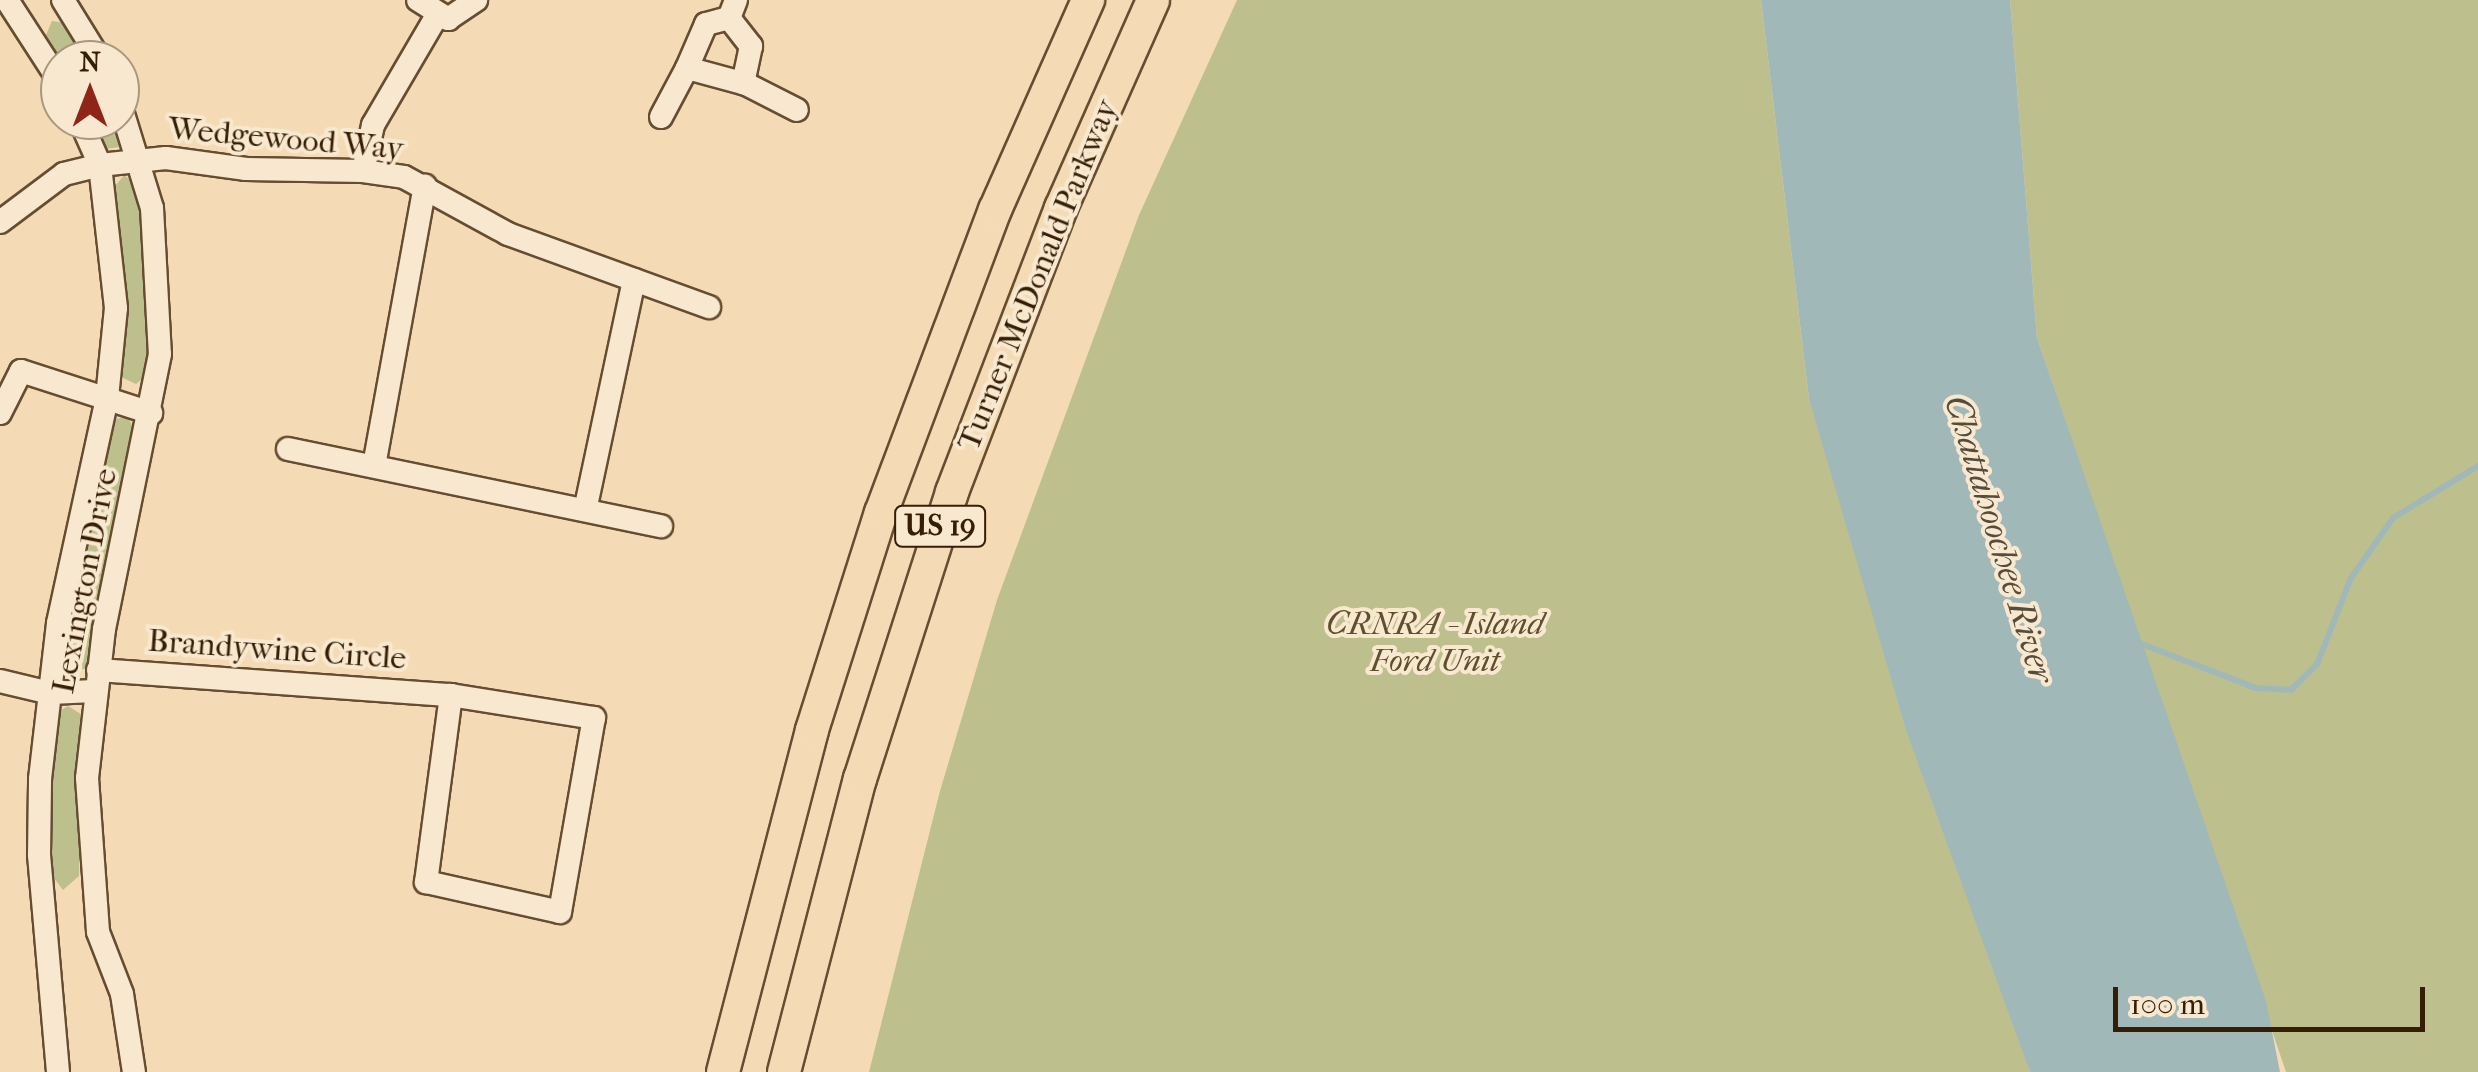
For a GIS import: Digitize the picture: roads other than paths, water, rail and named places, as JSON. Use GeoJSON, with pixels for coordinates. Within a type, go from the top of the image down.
{"type":"FeatureCollection","features":[{"type":"Feature","properties":{"kind":"highway","name":"Turner McDonald Parkway"},"geometry":{"type":"LineString","coordinates":[[723,1072],[812,730],[891,482],[994,210],[1088,0]]}},
{"type":"Feature","properties":{"kind":"highway","name":"Turner McDonald Parkway"},"geometry":{"type":"LineString","coordinates":[[784,1072],[865,761],[952,492],[1061,208],[1153,0]]}},
{"type":"Feature","properties":{"kind":"street"},"geometry":{"type":"LineString","coordinates":[[7,0],[40,48]]}},
{"type":"Feature","properties":{"kind":"street"},"geometry":{"type":"LineString","coordinates":[[25,22],[50,0]]}},
{"type":"Feature","properties":{"kind":"street"},"geometry":{"type":"LineString","coordinates":[[63,0],[88,40]]}},
{"type":"Feature","properties":{"kind":"street"},"geometry":{"type":"LineString","coordinates":[[418,0],[436,17],[460,16],[476,0]]}},
{"type":"Feature","properties":{"kind":"street"},"geometry":{"type":"LineString","coordinates":[[661,117],[706,24],[733,9],[751,46],[743,83]]}},
{"type":"Feature","properties":{"kind":"street"},"geometry":{"type":"LineString","coordinates":[[363,171],[372,125],[436,17]]}},
{"type":"Feature","properties":{"kind":"street"},"geometry":{"type":"LineString","coordinates":[[687,68],[743,83],[797,110]]}},
{"type":"Feature","properties":{"kind":"street","name":"Lexington Drive"},"geometry":{"type":"LineString","coordinates":[[58,1072],[40,855],[50,693],[58,623],[107,398],[116,308],[100,165],[89,140]]}},
{"type":"Feature","properties":{"kind":"street","name":"Lexington Drive"},"geometry":{"type":"LineString","coordinates":[[133,140],[141,162],[162,304],[151,413],[96,680],[87,778],[98,932],[122,994],[134,1072]]}},
{"type":"Feature","properties":{"kind":"street","name":"Wedgewood Way"},"geometry":{"type":"LineString","coordinates":[[0,222],[64,174],[100,165],[141,162],[363,171],[425,186],[478,222],[709,307]]}},
{"type":"Feature","properties":{"kind":"street","name":"Wedgewood Way"},"geometry":{"type":"LineString","coordinates":[[374,466],[425,186]]}},
{"type":"Feature","properties":{"kind":"street"},"geometry":{"type":"LineString","coordinates":[[586,506],[634,280]]}},
{"type":"Feature","properties":{"kind":"street"},"geometry":{"type":"LineString","coordinates":[[0,413],[21,370],[151,413]]}},
{"type":"Feature","properties":{"kind":"street"},"geometry":{"type":"LineString","coordinates":[[288,450],[586,506],[661,526]]}},
{"type":"Feature","properties":{"kind":"street","name":"Brandywine Circle"},"geometry":{"type":"LineString","coordinates":[[0,680],[50,693],[96,680],[451,696],[594,718],[560,912],[426,882],[451,696]]}},
{"type":"Feature","properties":{"kind":"water","name":"Chattahoochee River"},"geometry":{"type":"Polygon","coordinates":[[[1761,0],[2010,0],[2037,338],[2266,1001],[2280,1072],[2030,1072],[1907,733],[1809,399],[1761,0]]]}},
{"type":"Feature","properties":{"kind":"waterway"},"geometry":{"type":"LineString","coordinates":[[2134,641],[2256,688],[2291,690],[2317,664],[2351,578],[2393,518],[2478,466]]}},
{"type":"Feature","properties":{"kind":"park label","name":"CRNRA - Island Ford Unit"},"geometry":{"type":"Point","coordinates":[1435,644]}}]}
